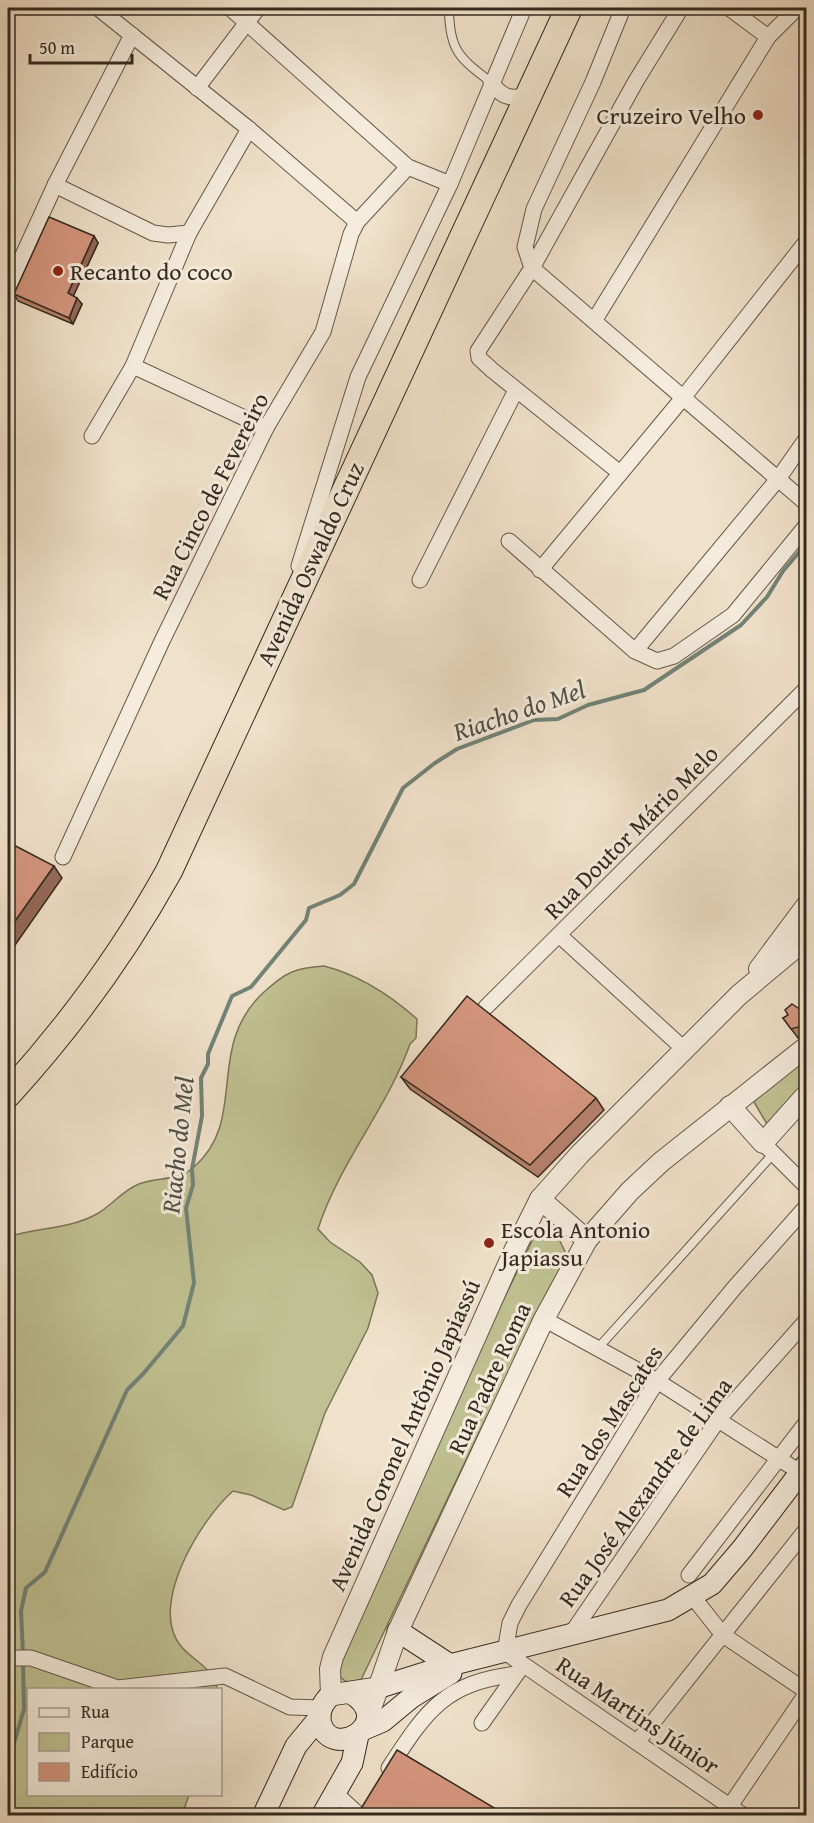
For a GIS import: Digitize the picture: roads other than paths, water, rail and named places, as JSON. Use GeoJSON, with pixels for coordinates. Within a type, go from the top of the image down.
{"type":"FeatureCollection","features":[{"type":"Feature","properties":{"kind":"highway","name":"Avenida Oswaldo Cruz"},"geometry":{"type":"LineString","coordinates":[[8,1094],[71,1023],[139,924],[183,841],[569,8]]}},
{"type":"Feature","properties":{"kind":"main road"},"geometry":{"type":"LineString","coordinates":[[263,1815],[296,1746],[331,1703],[450,1665],[642,1619],[668,1610],[712,1584],[805,1471]]}},
{"type":"Feature","properties":{"kind":"main road"},"geometry":{"type":"LineString","coordinates":[[398,1631],[450,1665]]}},
{"type":"Feature","properties":{"kind":"main road"},"geometry":{"type":"LineString","coordinates":[[331,1703],[326,1732],[333,1737],[350,1739],[362,1728],[383,1721],[412,1697],[475,1659]]}},
{"type":"Feature","properties":{"kind":"main road"},"geometry":{"type":"LineString","coordinates":[[322,1815],[352,1763],[367,1709],[361,1699],[331,1703]]}},
{"type":"Feature","properties":{"kind":"street"},"geometry":{"type":"LineString","coordinates":[[98,8],[249,129],[357,222]]}},
{"type":"Feature","properties":{"kind":"street"},"geometry":{"type":"LineString","coordinates":[[230,8],[408,167],[450,184]]}},
{"type":"Feature","properties":{"kind":"street"},"geometry":{"type":"LineString","coordinates":[[197,88],[245,21],[258,8]]}},
{"type":"Feature","properties":{"kind":"street"},"geometry":{"type":"LineString","coordinates":[[278,634],[358,377],[450,184],[524,8]]}},
{"type":"Feature","properties":{"kind":"street"},"geometry":{"type":"LineString","coordinates":[[623,8],[593,82],[534,209],[525,247],[532,268],[807,504]]}},
{"type":"Feature","properties":{"kind":"street"},"geometry":{"type":"LineString","coordinates":[[621,473],[484,364],[479,358],[478,351],[532,268],[636,81],[681,8]]}},
{"type":"Feature","properties":{"kind":"street"},"geometry":{"type":"LineString","coordinates":[[729,8],[768,37]]}},
{"type":"Feature","properties":{"kind":"street"},"geometry":{"type":"LineString","coordinates":[[594,321],[768,37],[796,8]]}},
{"type":"Feature","properties":{"kind":"street"},"geometry":{"type":"LineString","coordinates":[[8,288],[55,185],[132,35]]}},
{"type":"Feature","properties":{"kind":"street"},"geometry":{"type":"LineString","coordinates":[[491,82],[497,92],[506,97],[517,98],[527,95]]}},
{"type":"Feature","properties":{"kind":"street"},"geometry":{"type":"LineString","coordinates":[[92,436],[133,366],[189,233],[249,129]]}},
{"type":"Feature","properties":{"kind":"street","name":"Rua Cinco de Fevereiro"},"geometry":{"type":"LineString","coordinates":[[63,857],[162,641],[266,428],[323,332],[340,266],[357,222],[408,167]]}},
{"type":"Feature","properties":{"kind":"street"},"geometry":{"type":"LineString","coordinates":[[55,185],[153,233],[168,235],[189,233]]}},
{"type":"Feature","properties":{"kind":"street"},"geometry":{"type":"LineString","coordinates":[[540,570],[682,399],[807,242]]}},
{"type":"Feature","properties":{"kind":"street"},"geometry":{"type":"LineString","coordinates":[[133,366],[266,428]]}},
{"type":"Feature","properties":{"kind":"street"},"geometry":{"type":"LineString","coordinates":[[420,580],[516,390]]}},
{"type":"Feature","properties":{"kind":"street"},"geometry":{"type":"LineString","coordinates":[[635,651],[778,479],[807,439]]}},
{"type":"Feature","properties":{"kind":"street"},"geometry":{"type":"LineString","coordinates":[[509,541],[635,651],[650,660],[665,659],[718,625],[745,602],[807,526]]}},
{"type":"Feature","properties":{"kind":"street","name":"Rua Doutor Mário Melo"},"geometry":{"type":"LineString","coordinates":[[486,1007],[807,690]]}},
{"type":"Feature","properties":{"kind":"street"},"geometry":{"type":"LineString","coordinates":[[739,995],[806,909]]}},
{"type":"Feature","properties":{"kind":"street"},"geometry":{"type":"LineString","coordinates":[[559,935],[684,1049]]}},
{"type":"Feature","properties":{"kind":"street"},"geometry":{"type":"LineString","coordinates":[[739,995],[807,939]]}},
{"type":"Feature","properties":{"kind":"street","name":"Avenida Coronel Antônio Japiassú"},"geometry":{"type":"LineString","coordinates":[[331,1703],[329,1682],[333,1657],[514,1251],[540,1199],[580,1154],[739,995]]}},
{"type":"Feature","properties":{"kind":"street","name":"Rua Padre Roma"},"geometry":{"type":"LineString","coordinates":[[362,1728],[398,1631],[544,1319],[587,1240],[630,1191],[661,1162],[807,1047]]}},
{"type":"Feature","properties":{"kind":"street"},"geometry":{"type":"LineString","coordinates":[[768,1149],[807,1095]]}},
{"type":"Feature","properties":{"kind":"street"},"geometry":{"type":"LineString","coordinates":[[730,1106],[768,1149],[807,1186]]}},
{"type":"Feature","properties":{"kind":"street"},"geometry":{"type":"LineString","coordinates":[[540,1199],[587,1240]]}},
{"type":"Feature","properties":{"kind":"street","name":"Rua dos Mascates"},"geometry":{"type":"LineString","coordinates":[[505,1652],[510,1623],[519,1605],[657,1381],[735,1287],[807,1207]]}},
{"type":"Feature","properties":{"kind":"street"},"geometry":{"type":"LineString","coordinates":[[544,1319],[657,1381],[778,1459],[805,1471]]}},
{"type":"Feature","properties":{"kind":"street","name":"Rua José Alexandre de Lima"},"geometry":{"type":"LineString","coordinates":[[569,1637],[718,1420],[807,1321]]}},
{"type":"Feature","properties":{"kind":"street"},"geometry":{"type":"LineString","coordinates":[[689,1575],[807,1423]]}},
{"type":"Feature","properties":{"kind":"street"},"geometry":{"type":"LineString","coordinates":[[638,1741],[807,1530]]}},
{"type":"Feature","properties":{"kind":"street"},"geometry":{"type":"LineString","coordinates":[[693,1597],[723,1635],[807,1693],[730,1806]]}},
{"type":"Feature","properties":{"kind":"street","name":"Rua Martins Júnior"},"geometry":{"type":"LineString","coordinates":[[505,1652],[520,1669],[638,1741],[744,1815]]}},
{"type":"Feature","properties":{"kind":"street"},"geometry":{"type":"LineString","coordinates":[[8,1658],[21,1657],[41,1661],[118,1688],[225,1676],[290,1707],[331,1703]]}},
{"type":"Feature","properties":{"kind":"street"},"geometry":{"type":"LineString","coordinates":[[482,1723],[520,1669]]}},
{"type":"Feature","properties":{"kind":"street"},"geometry":{"type":"LineString","coordinates":[[378,1786],[416,1727],[441,1700],[482,1680],[520,1669]]}},
{"type":"Feature","properties":{"kind":"street"},"geometry":{"type":"LineString","coordinates":[[334,1792],[361,1812]]}},
{"type":"Feature","properties":{"kind":"lane"},"geometry":{"type":"LineString","coordinates":[[448,8],[448,33],[456,50],[466,63],[491,82]]}},
{"type":"Feature","properties":{"kind":"lane"},"geometry":{"type":"LineString","coordinates":[[598,1348],[768,1149]]}},
{"type":"Feature","properties":{"kind":"waterway","name":"Riacho do Mel"},"geometry":{"type":"LineString","coordinates":[[23,1655],[21,1611],[26,1588],[45,1572],[127,1390],[183,1326],[194,1283],[186,1208],[193,1185],[192,1169],[202,1116],[201,1078],[208,1064],[208,1054],[232,996],[251,987],[306,920],[309,908],[340,895],[354,884],[403,788],[457,749],[534,720],[558,719],[588,705],[644,690],[741,625],[767,597],[783,571],[806,544]]}},
{"type":"Feature","properties":{"kind":"waterway","name":"Riacho do Mel"},"geometry":{"type":"LineString","coordinates":[[8,1764],[24,1709],[23,1662]]}},
{"type":"Feature","properties":{"kind":"waterway","name":"Riacho do Mel"},"geometry":{"type":"LineString","coordinates":[[8,1795],[12,1816]]}},
{"type":"Feature","properties":{"kind":"place","name":"Cruzeiro Velho"},"geometry":{"type":"Point","coordinates":[758,115]}},
{"type":"Feature","properties":{"kind":"place","name":"Recanto do coco"},"geometry":{"type":"Point","coordinates":[58,271]}},
{"type":"Feature","properties":{"kind":"place","name":"Escola Antonio Japiassu"},"geometry":{"type":"Point","coordinates":[489,1243]}}]}
